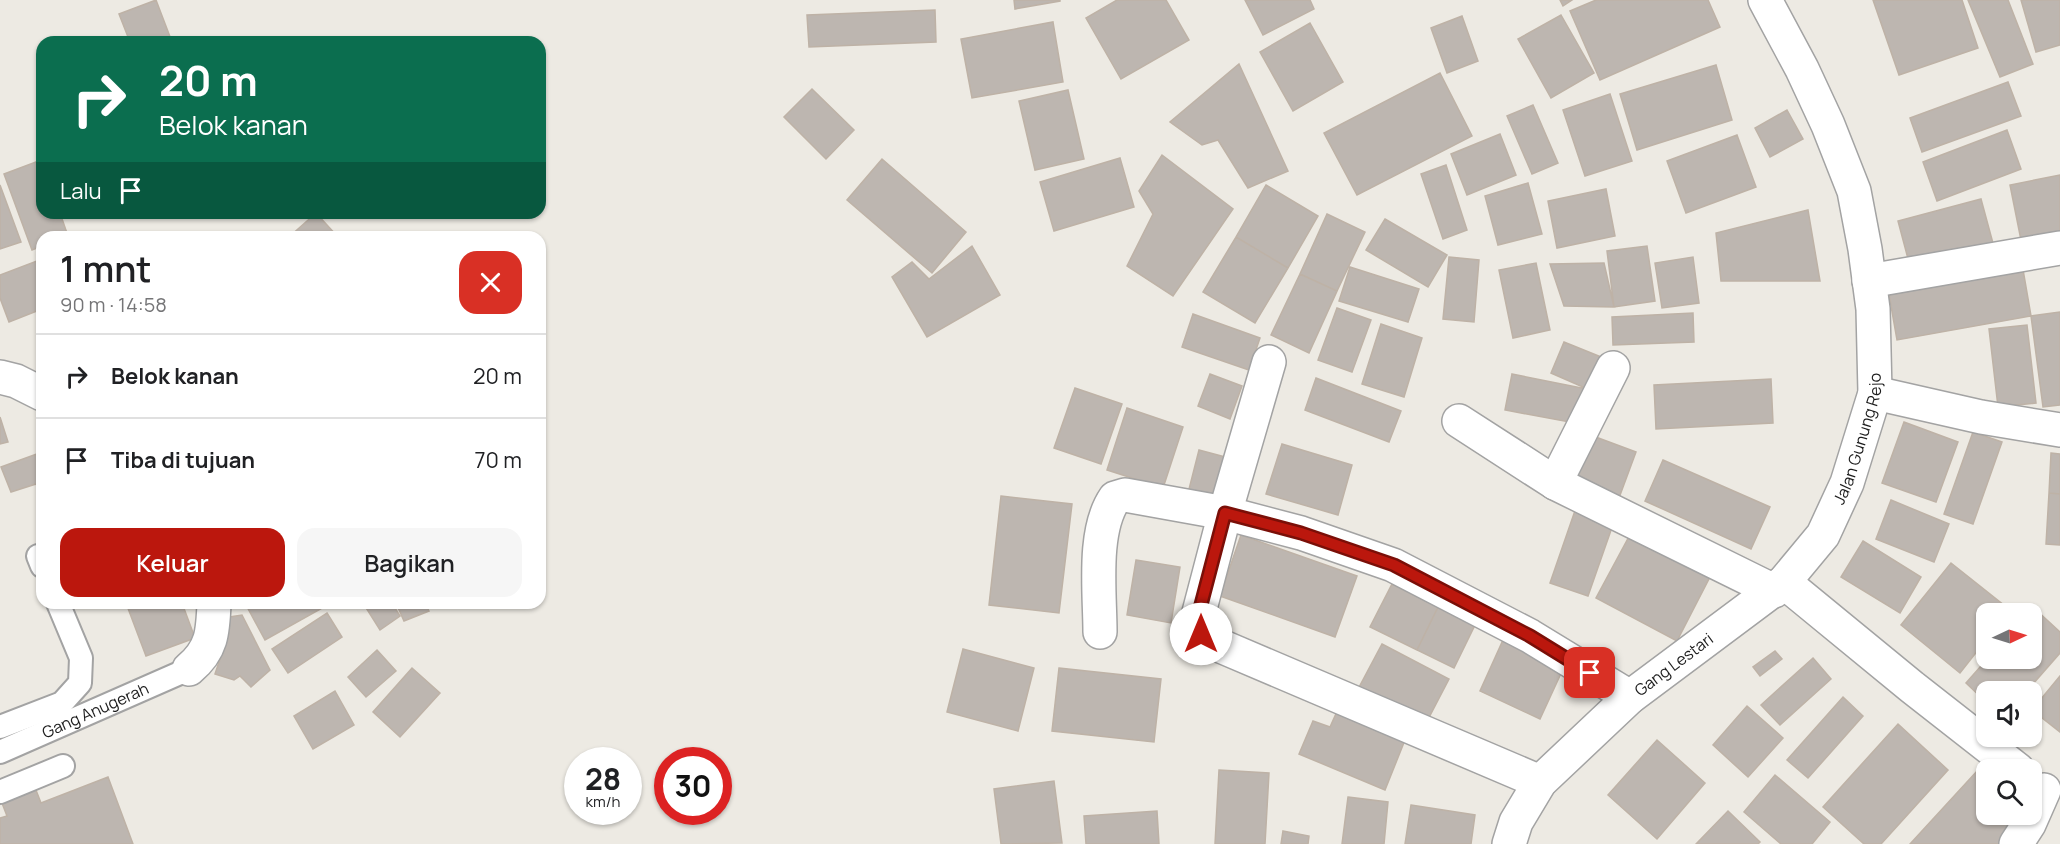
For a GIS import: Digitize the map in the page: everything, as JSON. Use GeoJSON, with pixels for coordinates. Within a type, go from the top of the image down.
{"type":"FeatureCollection","features":[{"type":"Feature","properties":{"kind":"street","name":"Jalan Gunung Rejo"},"geometry":{"type":"LineString","coordinates":[[1765,0],[1802,69],[1828,125],[1854,191],[1873,309],[1875,393],[1847,483],[1823,535],[1779,587]]}},
{"type":"Feature","properties":{"kind":"street"},"geometry":{"type":"LineString","coordinates":[[1869,280],[2060,248]]}},
{"type":"Feature","properties":{"kind":"street"},"geometry":{"type":"LineString","coordinates":[[1269,362],[1197,620],[1201,634],[1216,644],[1540,782]]}},
{"type":"Feature","properties":{"kind":"street"},"geometry":{"type":"LineString","coordinates":[[1554,483],[1613,368]]}},
{"type":"Feature","properties":{"kind":"street"},"geometry":{"type":"LineString","coordinates":[[0,377],[16,381],[36,391]]}},
{"type":"Feature","properties":{"kind":"street"},"geometry":{"type":"LineString","coordinates":[[1875,393],[1981,417],[2060,430]]}},
{"type":"Feature","properties":{"kind":"street"},"geometry":{"type":"LineString","coordinates":[[1460,421],[1554,483],[1779,587],[2004,759]]}},
{"type":"Feature","properties":{"kind":"street"},"geometry":{"type":"LineString","coordinates":[[1100,632],[1099,552],[1110,505],[1115,498],[1125,495],[1225,513],[1301,533],[1394,565],[1530,636],[1630,697]]}},
{"type":"Feature","properties":{"kind":"street","name":"Gang Lestari"},"geometry":{"type":"LineString","coordinates":[[1509,844],[1516,822],[1540,782],[1630,697],[1779,587]]}},
{"type":"Feature","properties":{"kind":"street"},"geometry":{"type":"LineString","coordinates":[[189,669],[201,659],[211,641],[214,609]]}},
{"type":"Feature","properties":{"kind":"street"},"geometry":{"type":"LineString","coordinates":[[2016,844],[2030,824],[2045,791]]}},
{"type":"Feature","properties":{"kind":"lane"},"geometry":{"type":"LineString","coordinates":[[0,727],[62,703],[80,683],[81,658],[61,609]]}},
{"type":"Feature","properties":{"kind":"lane","name":"Gang Anugerah"},"geometry":{"type":"LineString","coordinates":[[0,752],[189,669]]}},
{"type":"Feature","properties":{"kind":"lane"},"geometry":{"type":"LineString","coordinates":[[0,792],[63,766]]}},
{"type":"Feature","properties":{"kind":"building"},"geometry":{"type":"Polygon","coordinates":[[[156,0],[170,36],[128,36],[119,14],[156,0]]]}},
{"type":"Feature","properties":{"kind":"building"},"geometry":{"type":"Polygon","coordinates":[[[1014,0],[1060,0],[1060,1],[1015,9],[1014,0]]]}},
{"type":"Feature","properties":{"kind":"building"},"geometry":{"type":"Polygon","coordinates":[[[1117,0],[1166,0],[1189,40],[1121,79],[1086,18],[1117,0]]]}},
{"type":"Feature","properties":{"kind":"building"},"geometry":{"type":"Polygon","coordinates":[[[1245,0],[1310,0],[1314,9],[1263,35],[1245,0]]]}},
{"type":"Feature","properties":{"kind":"building"},"geometry":{"type":"Polygon","coordinates":[[[1560,0],[1572,0],[1563,6],[1560,0]]]}},
{"type":"Feature","properties":{"kind":"building"},"geometry":{"type":"Polygon","coordinates":[[[1596,0],[1708,0],[1720,27],[1600,80],[1570,11],[1596,0]]]}},
{"type":"Feature","properties":{"kind":"building"},"geometry":{"type":"Polygon","coordinates":[[[1873,0],[1962,0],[1978,48],[1899,75],[1873,0]]]}},
{"type":"Feature","properties":{"kind":"building"},"geometry":{"type":"Polygon","coordinates":[[[1968,0],[2008,0],[2033,64],[2000,77],[1968,0]]]}},
{"type":"Feature","properties":{"kind":"building"},"geometry":{"type":"Polygon","coordinates":[[[2021,0],[2060,0],[2060,45],[2036,52],[2021,0]]]}},
{"type":"Feature","properties":{"kind":"building"},"geometry":{"type":"Polygon","coordinates":[[[935,10],[936,42],[809,47],[807,15],[935,10]]]}},
{"type":"Feature","properties":{"kind":"building"},"geometry":{"type":"Polygon","coordinates":[[[1561,15],[1594,73],[1551,98],[1518,39],[1561,15]]]}},
{"type":"Feature","properties":{"kind":"building"},"geometry":{"type":"Polygon","coordinates":[[[1462,16],[1478,61],[1447,73],[1431,28],[1462,16]]]}},
{"type":"Feature","properties":{"kind":"building"},"geometry":{"type":"Polygon","coordinates":[[[1053,22],[1063,82],[972,98],[961,39],[1053,22]]]}},
{"type":"Feature","properties":{"kind":"building"},"geometry":{"type":"Polygon","coordinates":[[[1310,23],[1343,82],[1293,111],[1260,52],[1310,23]]]}},
{"type":"Feature","properties":{"kind":"building"},"geometry":{"type":"Polygon","coordinates":[[[1239,64],[1288,171],[1248,188],[1218,140],[1202,145],[1170,122],[1239,64]]]}},
{"type":"Feature","properties":{"kind":"building"},"geometry":{"type":"Polygon","coordinates":[[[1716,65],[1732,120],[1637,150],[1620,94],[1716,65]]]}},
{"type":"Feature","properties":{"kind":"building"},"geometry":{"type":"Polygon","coordinates":[[[1440,73],[1472,136],[1357,195],[1324,133],[1440,73]]]}},
{"type":"Feature","properties":{"kind":"building"},"geometry":{"type":"Polygon","coordinates":[[[2008,82],[2021,116],[1922,152],[1910,118],[2008,82]]]}},
{"type":"Feature","properties":{"kind":"building"},"geometry":{"type":"Polygon","coordinates":[[[812,89],[854,130],[826,159],[784,117],[812,89]]]}},
{"type":"Feature","properties":{"kind":"building"},"geometry":{"type":"Polygon","coordinates":[[[1068,90],[1084,159],[1035,170],[1019,101],[1068,90]]]}},
{"type":"Feature","properties":{"kind":"building"},"geometry":{"type":"Polygon","coordinates":[[[1610,94],[1632,161],[1585,176],[1563,110],[1610,94]]]}},
{"type":"Feature","properties":{"kind":"building"},"geometry":{"type":"Polygon","coordinates":[[[1533,105],[1558,163],[1532,174],[1507,116],[1533,105]]]}},
{"type":"Feature","properties":{"kind":"building"},"geometry":{"type":"Polygon","coordinates":[[[1787,110],[1803,139],[1770,157],[1755,128],[1787,110]]]}},
{"type":"Feature","properties":{"kind":"building"},"geometry":{"type":"Polygon","coordinates":[[[2007,130],[2021,169],[1937,201],[1923,162],[2007,130]]]}},
{"type":"Feature","properties":{"kind":"building"},"geometry":{"type":"Polygon","coordinates":[[[1500,134],[1516,175],[1467,195],[1451,154],[1500,134]]]}},
{"type":"Feature","properties":{"kind":"building"},"geometry":{"type":"Polygon","coordinates":[[[1737,135],[1756,187],[1686,213],[1667,161],[1737,135]]]}},
{"type":"Feature","properties":{"kind":"building"},"geometry":{"type":"Polygon","coordinates":[[[1162,155],[1233,209],[1173,296],[1127,266],[1153,214],[1139,191],[1162,155]]]}},
{"type":"Feature","properties":{"kind":"building"},"geometry":{"type":"Polygon","coordinates":[[[1120,158],[1134,207],[1054,231],[1040,182],[1120,158]]]}},
{"type":"Feature","properties":{"kind":"building"},"geometry":{"type":"Polygon","coordinates":[[[882,159],[966,232],[932,273],[847,200],[882,159]]]}},
{"type":"Feature","properties":{"kind":"building"},"geometry":{"type":"Polygon","coordinates":[[[36,162],[36,219],[62,219],[66,231],[36,231],[36,248],[32,250],[4,174],[36,162]]]}},
{"type":"Feature","properties":{"kind":"building"},"geometry":{"type":"Polygon","coordinates":[[[1446,165],[1467,230],[1443,239],[1421,174],[1446,165]]]}},
{"type":"Feature","properties":{"kind":"building"},"geometry":{"type":"Polygon","coordinates":[[[2060,175],[2060,242],[2023,250],[2010,185],[2060,175]]]}},
{"type":"Feature","properties":{"kind":"building"},"geometry":{"type":"Polygon","coordinates":[[[1528,183],[1542,234],[1498,245],[1485,196],[1528,183]]]}},
{"type":"Feature","properties":{"kind":"building"},"geometry":{"type":"Polygon","coordinates":[[[0,185],[21,242],[0,249],[0,185]]]}},
{"type":"Feature","properties":{"kind":"building"},"geometry":{"type":"Polygon","coordinates":[[[1266,185],[1318,216],[1288,268],[1236,237],[1266,185]]]}},
{"type":"Feature","properties":{"kind":"building"},"geometry":{"type":"Polygon","coordinates":[[[1606,189],[1615,236],[1557,248],[1548,201],[1606,189]]]}},
{"type":"Feature","properties":{"kind":"building"},"geometry":{"type":"Polygon","coordinates":[[[1981,199],[1994,247],[1911,270],[1898,221],[1981,199]]]}},
{"type":"Feature","properties":{"kind":"building"},"geometry":{"type":"Polygon","coordinates":[[[1808,210],[1820,281],[1721,281],[1716,233],[1808,210]]]}},
{"type":"Feature","properties":{"kind":"building"},"geometry":{"type":"Polygon","coordinates":[[[1327,214],[1365,232],[1337,291],[1300,274],[1327,214]]]}},
{"type":"Feature","properties":{"kind":"building"},"geometry":{"type":"Polygon","coordinates":[[[309,219],[322,219],[332,231],[296,231],[309,219]]]}},
{"type":"Feature","properties":{"kind":"building"},"geometry":{"type":"Polygon","coordinates":[[[1385,219],[1447,255],[1428,287],[1366,250],[1385,219]]]}},
{"type":"Feature","properties":{"kind":"building"},"geometry":{"type":"Polygon","coordinates":[[[1236,237],[1288,268],[1255,323],[1203,292],[1236,237]]]}},
{"type":"Feature","properties":{"kind":"building"},"geometry":{"type":"Polygon","coordinates":[[[972,246],[1000,295],[927,337],[892,277],[912,262],[929,279],[972,246]]]}},
{"type":"Feature","properties":{"kind":"building"},"geometry":{"type":"Polygon","coordinates":[[[1647,246],[1655,301],[1614,307],[1607,251],[1647,246]]]}},
{"type":"Feature","properties":{"kind":"building"},"geometry":{"type":"Polygon","coordinates":[[[1449,257],[1479,260],[1474,322],[1443,319],[1449,257]]]}},
{"type":"Feature","properties":{"kind":"building"},"geometry":{"type":"Polygon","coordinates":[[[1693,257],[1699,303],[1662,308],[1655,263],[1693,257]]]}},
{"type":"Feature","properties":{"kind":"building"},"geometry":{"type":"Polygon","coordinates":[[[2021,258],[2031,316],[1897,340],[1887,283],[2021,258]]]}},
{"type":"Feature","properties":{"kind":"building"},"geometry":{"type":"Polygon","coordinates":[[[36,261],[36,311],[9,322],[0,298],[0,275],[36,261]]]}},
{"type":"Feature","properties":{"kind":"building"},"geometry":{"type":"Polygon","coordinates":[[[1536,263],[1550,330],[1513,338],[1499,270],[1536,263]]]}},
{"type":"Feature","properties":{"kind":"building"},"geometry":{"type":"Polygon","coordinates":[[[1604,263],[1614,307],[1564,306],[1550,264],[1604,263]]]}},
{"type":"Feature","properties":{"kind":"building"},"geometry":{"type":"Polygon","coordinates":[[[1350,267],[1419,289],[1408,322],[1339,301],[1350,267]]]}},
{"type":"Feature","properties":{"kind":"building"},"geometry":{"type":"Polygon","coordinates":[[[1300,274],[1337,291],[1309,353],[1271,335],[1300,274]]]}},
{"type":"Feature","properties":{"kind":"building"},"geometry":{"type":"Polygon","coordinates":[[[1337,308],[1371,320],[1352,372],[1318,360],[1337,308]]]}},
{"type":"Feature","properties":{"kind":"building"},"geometry":{"type":"Polygon","coordinates":[[[2060,312],[2060,405],[2043,407],[2031,316],[2060,312]]]}},
{"type":"Feature","properties":{"kind":"building"},"geometry":{"type":"Polygon","coordinates":[[[1693,313],[1694,342],[1613,345],[1612,317],[1693,313]]]}},
{"type":"Feature","properties":{"kind":"building"},"geometry":{"type":"Polygon","coordinates":[[[1193,314],[1260,338],[1249,370],[1182,347],[1193,314]]]}},
{"type":"Feature","properties":{"kind":"building"},"geometry":{"type":"Polygon","coordinates":[[[1381,324],[1422,338],[1404,397],[1362,384],[1381,324]]]}},
{"type":"Feature","properties":{"kind":"building"},"geometry":{"type":"Polygon","coordinates":[[[2027,325],[2036,403],[1998,407],[1989,329],[2027,325]]]}},
{"type":"Feature","properties":{"kind":"building"},"geometry":{"type":"Polygon","coordinates":[[[1564,342],[1606,359],[1592,391],[1551,373],[1564,342]]]}},
{"type":"Feature","properties":{"kind":"building"},"geometry":{"type":"Polygon","coordinates":[[[1210,374],[1242,386],[1230,419],[1198,406],[1210,374]]]}},
{"type":"Feature","properties":{"kind":"building"},"geometry":{"type":"Polygon","coordinates":[[[1512,374],[1587,389],[1580,424],[1505,410],[1512,374]]]}},
{"type":"Feature","properties":{"kind":"building"},"geometry":{"type":"Polygon","coordinates":[[[1316,378],[1401,411],[1389,442],[1305,410],[1316,378]]]}},
{"type":"Feature","properties":{"kind":"building"},"geometry":{"type":"Polygon","coordinates":[[[1771,379],[1773,423],[1656,429],[1654,385],[1771,379]]]}},
{"type":"Feature","properties":{"kind":"building"},"geometry":{"type":"Polygon","coordinates":[[[1075,388],[1122,404],[1101,464],[1054,448],[1075,388]]]}},
{"type":"Feature","properties":{"kind":"building"},"geometry":{"type":"Polygon","coordinates":[[[1127,408],[1183,427],[1163,488],[1107,470],[1127,408]]]}},
{"type":"Feature","properties":{"kind":"building"},"geometry":{"type":"Polygon","coordinates":[[[0,417],[8,442],[0,444],[0,417]]]}},
{"type":"Feature","properties":{"kind":"building"},"geometry":{"type":"Polygon","coordinates":[[[1904,422],[1958,442],[1936,502],[1882,483],[1904,422]]]}},
{"type":"Feature","properties":{"kind":"building"},"geometry":{"type":"Polygon","coordinates":[[[1973,432],[2002,442],[1973,524],[1944,514],[1973,432]]]}},
{"type":"Feature","properties":{"kind":"building"},"geometry":{"type":"Polygon","coordinates":[[[1585,433],[1636,452],[1616,506],[1565,486],[1585,433]]]}},
{"type":"Feature","properties":{"kind":"building"},"geometry":{"type":"Polygon","coordinates":[[[1282,444],[1352,465],[1338,515],[1266,494],[1282,444]]]}},
{"type":"Feature","properties":{"kind":"building"},"geometry":{"type":"Polygon","coordinates":[[[1199,450],[1233,459],[1221,510],[1186,501],[1199,450]]]}},
{"type":"Feature","properties":{"kind":"building"},"geometry":{"type":"Polygon","coordinates":[[[2051,453],[2060,454],[2060,494],[2049,493],[2051,453]]]}},
{"type":"Feature","properties":{"kind":"building"},"geometry":{"type":"Polygon","coordinates":[[[36,454],[36,484],[11,492],[1,467],[36,454]]]}},
{"type":"Feature","properties":{"kind":"building"},"geometry":{"type":"Polygon","coordinates":[[[1663,460],[1770,507],[1751,549],[1645,501],[1663,460]]]}},
{"type":"Feature","properties":{"kind":"building"},"geometry":{"type":"Polygon","coordinates":[[[2049,493],[2060,494],[2060,545],[2046,544],[2049,493]]]}},
{"type":"Feature","properties":{"kind":"building"},"geometry":{"type":"Polygon","coordinates":[[[1001,496],[1072,504],[1059,613],[989,605],[1001,496]]]}},
{"type":"Feature","properties":{"kind":"building"},"geometry":{"type":"Polygon","coordinates":[[[1891,500],[1949,524],[1934,562],[1876,539],[1891,500]]]}},
{"type":"Feature","properties":{"kind":"building"},"geometry":{"type":"Polygon","coordinates":[[[1578,502],[1616,516],[1588,596],[1550,583],[1578,502]]]}},
{"type":"Feature","properties":{"kind":"building"},"geometry":{"type":"Polygon","coordinates":[[[1632,531],[1712,573],[1677,641],[1596,598],[1632,531]]]}},
{"type":"Feature","properties":{"kind":"building"},"geometry":{"type":"Polygon","coordinates":[[[1241,535],[1357,576],[1335,637],[1220,596],[1241,535]]]}},
{"type":"Feature","properties":{"kind":"building"},"geometry":{"type":"Polygon","coordinates":[[[1863,541],[1921,577],[1900,613],[1841,577],[1863,541]]]}},
{"type":"Feature","properties":{"kind":"building"},"geometry":{"type":"Polygon","coordinates":[[[1136,560],[1180,567],[1171,623],[1127,615],[1136,560]]]}},
{"type":"Feature","properties":{"kind":"building"},"geometry":{"type":"Polygon","coordinates":[[[1951,563],[2001,603],[1976,603],[1976,653],[1960,673],[1901,625],[1951,563]]]}},
{"type":"Feature","properties":{"kind":"building"},"geometry":{"type":"Polygon","coordinates":[[[1392,584],[1438,607],[1417,650],[1370,627],[1392,584]]]}},
{"type":"Feature","properties":{"kind":"building"},"geometry":{"type":"Polygon","coordinates":[[[1438,607],[1475,625],[1454,668],[1417,650],[1438,607]]]}},
{"type":"Feature","properties":{"kind":"building"},"geometry":{"type":"Polygon","coordinates":[[[128,609],[184,609],[195,638],[146,656],[128,609]]]}},
{"type":"Feature","properties":{"kind":"building"},"geometry":{"type":"Polygon","coordinates":[[[248,609],[320,609],[265,640],[248,609]]]}},
{"type":"Feature","properties":{"kind":"building"},"geometry":{"type":"Polygon","coordinates":[[[367,609],[396,609],[400,616],[380,630],[367,609]]]}},
{"type":"Feature","properties":{"kind":"building"},"geometry":{"type":"Polygon","coordinates":[[[399,609],[428,609],[429,611],[404,621],[399,609]]]}},
{"type":"Feature","properties":{"kind":"building"},"geometry":{"type":"Polygon","coordinates":[[[327,613],[342,637],[288,673],[272,649],[327,613]]]}},
{"type":"Feature","properties":{"kind":"building"},"geometry":{"type":"Polygon","coordinates":[[[242,615],[270,670],[251,687],[240,676],[234,680],[215,674],[226,641],[223,618],[242,615]]]}},
{"type":"Feature","properties":{"kind":"building"},"geometry":{"type":"Polygon","coordinates":[[[2042,615],[2060,632],[2060,653],[2036,681],[1976,681],[1976,692],[1966,683],[1978,669],[2042,669],[2042,615]]]}},
{"type":"Feature","properties":{"kind":"building"},"geometry":{"type":"Polygon","coordinates":[[[1503,640],[1564,667],[1540,719],[1480,691],[1503,640]]]}},
{"type":"Feature","properties":{"kind":"building"},"geometry":{"type":"Polygon","coordinates":[[[1382,644],[1449,679],[1423,729],[1356,693],[1382,644]]]}},
{"type":"Feature","properties":{"kind":"building"},"geometry":{"type":"Polygon","coordinates":[[[963,649],[1034,668],[1018,731],[947,712],[963,649]]]}},
{"type":"Feature","properties":{"kind":"building"},"geometry":{"type":"Polygon","coordinates":[[[377,650],[396,671],[366,697],[348,677],[377,650]]]}},
{"type":"Feature","properties":{"kind":"building"},"geometry":{"type":"Polygon","coordinates":[[[1775,651],[1782,659],[1760,676],[1753,667],[1775,651]]]}},
{"type":"Feature","properties":{"kind":"building"},"geometry":{"type":"Polygon","coordinates":[[[1813,658],[1831,679],[1780,725],[1761,705],[1813,658]]]}},
{"type":"Feature","properties":{"kind":"building"},"geometry":{"type":"Polygon","coordinates":[[[412,668],[440,693],[400,737],[373,712],[412,668]]]}},
{"type":"Feature","properties":{"kind":"building"},"geometry":{"type":"Polygon","coordinates":[[[1059,668],[1161,679],[1154,742],[1052,731],[1059,668]]]}},
{"type":"Feature","properties":{"kind":"building"},"geometry":{"type":"Polygon","coordinates":[[[2060,676],[2060,732],[2042,718],[2042,698],[2060,676]]]}},
{"type":"Feature","properties":{"kind":"building"},"geometry":{"type":"Polygon","coordinates":[[[335,691],[354,725],[313,749],[294,716],[335,691]]]}},
{"type":"Feature","properties":{"kind":"building"},"geometry":{"type":"Polygon","coordinates":[[[1843,697],[1863,716],[1808,778],[1787,760],[1843,697]]]}},
{"type":"Feature","properties":{"kind":"building"},"geometry":{"type":"Polygon","coordinates":[[[1747,706],[1783,738],[1748,777],[1713,745],[1747,706]]]}},
{"type":"Feature","properties":{"kind":"building"},"geometry":{"type":"Polygon","coordinates":[[[1339,707],[1407,735],[1385,790],[1299,754],[1313,721],[1330,727],[1339,707]]]}},
{"type":"Feature","properties":{"kind":"building"},"geometry":{"type":"Polygon","coordinates":[[[1898,724],[1948,770],[1881,844],[1864,844],[1823,807],[1898,724]]]}},
{"type":"Feature","properties":{"kind":"building"},"geometry":{"type":"Polygon","coordinates":[[[1657,740],[1705,783],[1657,839],[1608,795],[1657,740]]]}},
{"type":"Feature","properties":{"kind":"building"},"geometry":{"type":"Polygon","coordinates":[[[1219,770],[1269,773],[1265,844],[1215,844],[1219,770]]]}},
{"type":"Feature","properties":{"kind":"building"},"geometry":{"type":"Polygon","coordinates":[[[1976,772],[1976,825],[2015,825],[2000,844],[1910,844],[1976,772]]]}},
{"type":"Feature","properties":{"kind":"building"},"geometry":{"type":"Polygon","coordinates":[[[1775,775],[1830,822],[1812,844],[1781,844],[1744,812],[1775,775]]]}},
{"type":"Feature","properties":{"kind":"building"},"geometry":{"type":"Polygon","coordinates":[[[108,777],[133,844],[0,844],[0,818],[7,816],[0,798],[34,785],[41,803],[108,777]]]}},
{"type":"Feature","properties":{"kind":"building"},"geometry":{"type":"Polygon","coordinates":[[[1054,781],[1062,843],[1001,844],[994,789],[1054,781]]]}},
{"type":"Feature","properties":{"kind":"building"},"geometry":{"type":"Polygon","coordinates":[[[1348,797],[1388,802],[1384,844],[1342,844],[1348,797]]]}},
{"type":"Feature","properties":{"kind":"building"},"geometry":{"type":"Polygon","coordinates":[[[1411,805],[1475,815],[1471,844],[1405,844],[1411,805]]]}},
{"type":"Feature","properties":{"kind":"building"},"geometry":{"type":"Polygon","coordinates":[[[1157,811],[1159,844],[1086,844],[1084,816],[1157,811]]]}},
{"type":"Feature","properties":{"kind":"building"},"geometry":{"type":"Polygon","coordinates":[[[1728,811],[1760,842],[1758,844],[1696,844],[1728,811]]]}},
{"type":"Feature","properties":{"kind":"building"},"geometry":{"type":"Polygon","coordinates":[[[1283,831],[1309,836],[1308,844],[1281,844],[1283,831]]]}},
{"type":"Feature","properties":{"kind":"route"},"geometry":{"type":"LineString","coordinates":[[1201,634],[1197,620],[1225,513],[1301,533],[1394,565],[1530,636],[1590,673]]}}]}
